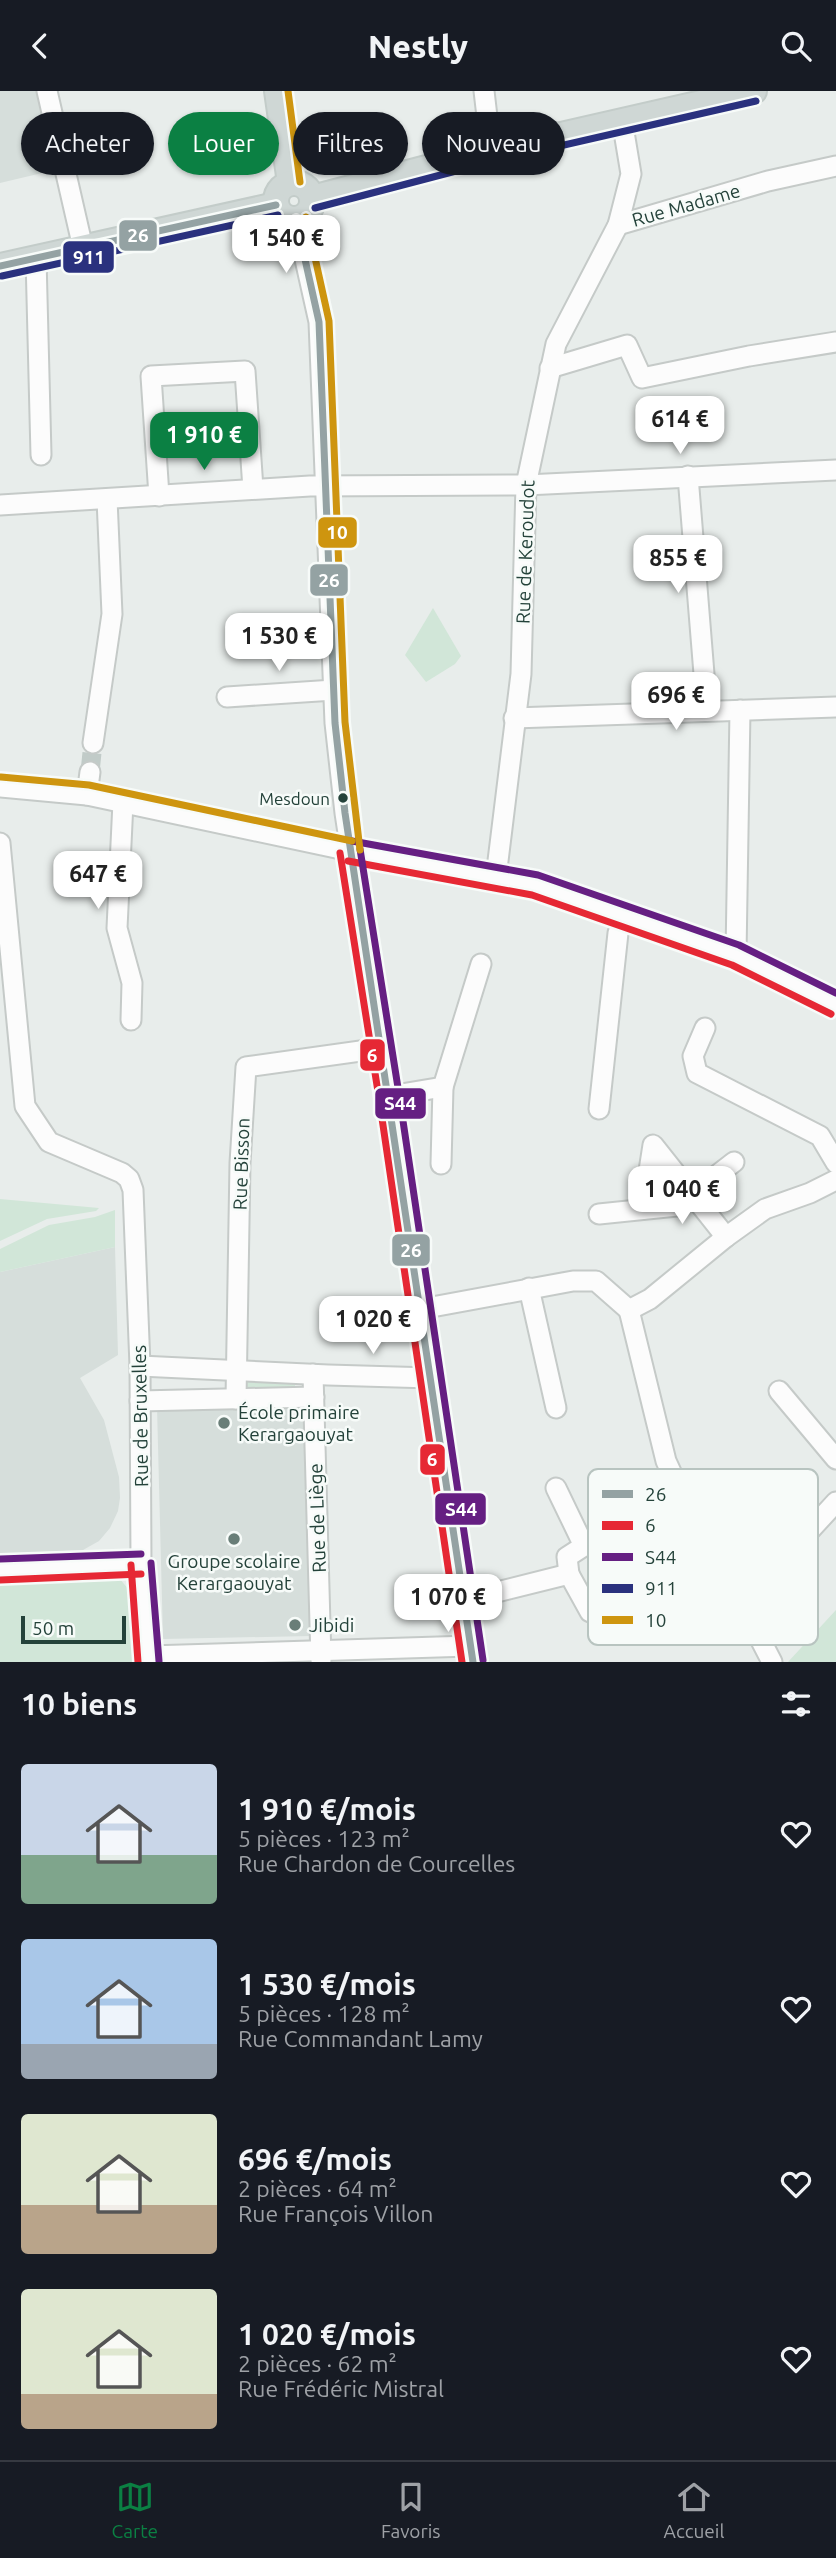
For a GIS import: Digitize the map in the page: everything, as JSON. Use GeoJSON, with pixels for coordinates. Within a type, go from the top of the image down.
{"type":"FeatureCollection","features":[{"type":"Feature","properties":{"kind":"main road"},"geometry":{"type":"LineString","coordinates":[[277,91],[290,183]]}},
{"type":"Feature","properties":{"kind":"main road"},"geometry":{"type":"LineString","coordinates":[[565,133],[754,91]]}},
{"type":"Feature","properties":{"kind":"main road"},"geometry":{"type":"LineString","coordinates":[[312,198],[422,169]]}},
{"type":"Feature","properties":{"kind":"main road"},"geometry":{"type":"LineString","coordinates":[[286,212],[277,194],[290,183],[301,184],[312,198]]}},
{"type":"Feature","properties":{"kind":"main road"},"geometry":{"type":"LineString","coordinates":[[0,267],[83,248],[286,212],[301,218],[309,211],[312,198]]}},
{"type":"Feature","properties":{"kind":"street"},"geometry":{"type":"LineString","coordinates":[[47,91],[83,248]]}},
{"type":"Feature","properties":{"kind":"street"},"geometry":{"type":"LineString","coordinates":[[484,91],[486,112]]}},
{"type":"Feature","properties":{"kind":"street","name":"Rue de Keroudot"},"geometry":{"type":"LineString","coordinates":[[496,877],[521,674],[526,485],[556,344],[618,225],[631,174],[622,120]]}},
{"type":"Feature","properties":{"kind":"street","name":"Rue Madame"},"geometry":{"type":"LineString","coordinates":[[618,225],[768,181],[836,166]]}},
{"type":"Feature","properties":{"kind":"street"},"geometry":{"type":"LineString","coordinates":[[149,1659],[472,1654],[350,851],[335,723],[319,322],[286,212]]}},
{"type":"Feature","properties":{"kind":"street"},"geometry":{"type":"LineString","coordinates":[[36,258],[41,455]]}},
{"type":"Feature","properties":{"kind":"street"},"geometry":{"type":"LineString","coordinates":[[550,368],[627,345],[642,379],[748,356],[836,342]]}},
{"type":"Feature","properties":{"kind":"street"},"geometry":{"type":"LineString","coordinates":[[159,496],[151,376],[245,371],[253,489]]}},
{"type":"Feature","properties":{"kind":"street"},"geometry":{"type":"LineString","coordinates":[[0,505],[253,489],[526,485],[836,470]]}},
{"type":"Feature","properties":{"kind":"street"},"geometry":{"type":"LineString","coordinates":[[688,476],[707,711]]}},
{"type":"Feature","properties":{"kind":"street"},"geometry":{"type":"LineString","coordinates":[[93,744],[112,614],[107,499]]}},
{"type":"Feature","properties":{"kind":"street"},"geometry":{"type":"LineString","coordinates":[[227,697],[334,690]]}},
{"type":"Feature","properties":{"kind":"street"},"geometry":{"type":"LineString","coordinates":[[514,717],[836,707]]}},
{"type":"Feature","properties":{"kind":"street"},"geometry":{"type":"LineString","coordinates":[[736,954],[740,710]]}},
{"type":"Feature","properties":{"kind":"street"},"geometry":{"type":"LineString","coordinates":[[87,795],[90,772]]}},
{"type":"Feature","properties":{"kind":"street"},"geometry":{"type":"LineString","coordinates":[[0,787],[87,795],[350,851],[535,885],[736,954],[836,1005]]}},
{"type":"Feature","properties":{"kind":"street"},"geometry":{"type":"LineString","coordinates":[[123,802],[117,928],[132,983],[131,1020]]}},
{"type":"Feature","properties":{"kind":"street","name":"Rue de Bruxelles"},"geometry":{"type":"LineString","coordinates":[[0,843],[25,1106],[49,1142],[122,1173],[129,1179],[133,1190],[140,1366],[141,1564],[149,1659]]}},
{"type":"Feature","properties":{"kind":"street"},"geometry":{"type":"LineString","coordinates":[[599,1109],[618,933],[626,915]]}},
{"type":"Feature","properties":{"kind":"street"},"geometry":{"type":"LineString","coordinates":[[441,1164],[443,1087],[481,964]]}},
{"type":"Feature","properties":{"kind":"street"},"geometry":{"type":"LineString","coordinates":[[705,1028],[693,1056],[696,1073],[820,1136],[836,1163]]}},
{"type":"Feature","properties":{"kind":"street","name":"Rue Bisson"},"geometry":{"type":"LineString","coordinates":[[236,1399],[240,1163],[246,1067],[382,1048]]}},
{"type":"Feature","properties":{"kind":"street"},"geometry":{"type":"LineString","coordinates":[[389,1096],[443,1087]]}},
{"type":"Feature","properties":{"kind":"street"},"geometry":{"type":"LineString","coordinates":[[643,1209],[653,1145],[726,1237]]}},
{"type":"Feature","properties":{"kind":"street"},"geometry":{"type":"LineString","coordinates":[[599,1214],[677,1206],[734,1162]]}},
{"type":"Feature","properties":{"kind":"street"},"geometry":{"type":"LineString","coordinates":[[629,1310],[650,1299],[765,1209],[810,1193],[836,1180]]}},
{"type":"Feature","properties":{"kind":"street"},"geometry":{"type":"LineString","coordinates":[[421,1310],[529,1288],[573,1281],[596,1281],[629,1310],[670,1469]]}},
{"type":"Feature","properties":{"kind":"street"},"geometry":{"type":"LineString","coordinates":[[529,1288],[556,1408]]}},
{"type":"Feature","properties":{"kind":"street"},"geometry":{"type":"LineString","coordinates":[[140,1366],[431,1378]]}},
{"type":"Feature","properties":{"kind":"street","name":"Rue de Liège"},"geometry":{"type":"LineString","coordinates":[[313,1374],[321,1656]]}},
{"type":"Feature","properties":{"kind":"street"},"geometry":{"type":"LineString","coordinates":[[779,1391],[836,1459]]}},
{"type":"Feature","properties":{"kind":"street"},"geometry":{"type":"LineString","coordinates":[[140,1401],[314,1397]]}},
{"type":"Feature","properties":{"kind":"street"},"geometry":{"type":"LineString","coordinates":[[556,1488],[584,1546],[567,1557],[569,1574],[588,1608]]}},
{"type":"Feature","properties":{"kind":"street"},"geometry":{"type":"LineString","coordinates":[[818,1521],[836,1501]]}},
{"type":"Feature","properties":{"kind":"street"},"geometry":{"type":"LineString","coordinates":[[0,1570],[141,1564]]}},
{"type":"Feature","properties":{"kind":"street"},"geometry":{"type":"LineString","coordinates":[[465,1600],[569,1574]]}},
{"type":"Feature","properties":{"kind":"street"},"geometry":{"type":"LineString","coordinates":[[763,1645],[772,1662]]}},
{"type":"Feature","properties":{"kind":"shaded area"},"geometry":{"type":"Polygon","coordinates":[[[0,91],[41,91],[46,112],[21,112],[21,175],[34,175],[0,183],[0,91]]]}},
{"type":"Feature","properties":{"kind":"shaded area"},"geometry":{"type":"Polygon","coordinates":[[[115,1247],[118,1355],[80,1378],[104,1420],[119,1477],[118,1511],[110,1528],[99,1541],[83,1550],[0,1554],[0,1272],[115,1247]]]}},
{"type":"Feature","properties":{"kind":"shaded area","name":"Groupe scolaire Kerargaouyat"},"geometry":{"type":"Polygon","coordinates":[[[304,1403],[310,1636],[163,1639],[157,1407],[304,1403]]]}},
{"type":"Feature","properties":{"kind":"green space"},"geometry":{"type":"Polygon","coordinates":[[[433,608],[461,656],[455,664],[426,682],[405,655],[433,608]]]}},
{"type":"Feature","properties":{"kind":"green space"},"geometry":{"type":"Polygon","coordinates":[[[0,1199],[99,1208],[96,1211],[47,1219],[0,1241],[0,1199]]]}},
{"type":"Feature","properties":{"kind":"green space"},"geometry":{"type":"Polygon","coordinates":[[[115,1210],[115,1247],[0,1272],[0,1249],[49,1225],[95,1217],[115,1210]]]}},
{"type":"Feature","properties":{"kind":"green space"},"geometry":{"type":"Polygon","coordinates":[[[244,1380],[280,1380],[295,1383],[295,1390],[243,1391],[244,1380]]]}},
{"type":"Feature","properties":{"kind":"green space"},"geometry":{"type":"Polygon","coordinates":[[[113,1577],[120,1579],[128,1589],[136,1662],[0,1662],[0,1584],[113,1577]]]}},
{"type":"Feature","properties":{"kind":"green space"},"geometry":{"type":"Polygon","coordinates":[[[836,1610],[836,1662],[788,1662],[804,1645],[818,1645],[818,1630],[836,1610]]]}},
{"type":"Feature","properties":{"kind":"tunnel"},"geometry":{"type":"LineString","coordinates":[[90,772],[93,743]]}},
{"type":"Feature","properties":{"kind":"transit line","name":"10"},"geometry":{"type":"LineString","coordinates":[[288,91],[300,182]]}},
{"type":"Feature","properties":{"kind":"transit line","name":"911"},"geometry":{"type":"LineString","coordinates":[[315,208],[494,161],[756,101]]}},
{"type":"Feature","properties":{"kind":"transit line","name":"26"},"geometry":{"type":"LineString","coordinates":[[0,266],[276,205]]}},
{"type":"Feature","properties":{"kind":"transit line","name":"911"},"geometry":{"type":"LineString","coordinates":[[2,276],[278,215]]}},
{"type":"Feature","properties":{"kind":"transit line","name":"10"},"geometry":{"type":"LineString","coordinates":[[306,217],[329,321],[345,722],[360,850]]}},
{"type":"Feature","properties":{"kind":"transit line","name":"26"},"geometry":{"type":"LineString","coordinates":[[296,219],[319,322],[335,723],[345,813],[473,1662]]}},
{"type":"Feature","properties":{"kind":"transit line","name":"10"},"geometry":{"type":"LineString","coordinates":[[1,777],[89,785],[352,841]]}},
{"type":"Feature","properties":{"kind":"transit line","name":"S44"},"geometry":{"type":"LineString","coordinates":[[352,841],[538,875],[739,945],[836,993]]}},
{"type":"Feature","properties":{"kind":"transit line","name":"S44"},"geometry":{"type":"LineString","coordinates":[[360,849],[483,1660]]}},
{"type":"Feature","properties":{"kind":"transit line","name":"6"},"geometry":{"type":"LineString","coordinates":[[340,853],[462,1662]]}},
{"type":"Feature","properties":{"kind":"transit line","name":"6"},"geometry":{"type":"LineString","coordinates":[[348,861],[532,895],[732,965],[831,1014]]}},
{"type":"Feature","properties":{"kind":"transit line","name":"S44"},"geometry":{"type":"LineString","coordinates":[[0,1559],[141,1554]]}},
{"type":"Feature","properties":{"kind":"transit line","name":"S44"},"geometry":{"type":"LineString","coordinates":[[151,1563],[159,1661]]}},
{"type":"Feature","properties":{"kind":"transit line","name":"6"},"geometry":{"type":"LineString","coordinates":[[131,1565],[138,1662]]}},
{"type":"Feature","properties":{"kind":"transit line","name":"6"},"geometry":{"type":"LineString","coordinates":[[0,1580],[141,1574]]}},
{"type":"Feature","properties":{"kind":"place","name":"Mesdoun"},"geometry":{"type":"Point","coordinates":[343,798]}},
{"type":"Feature","properties":{"kind":"place","name":"École primaire Kerargaouyat"},"geometry":{"type":"Point","coordinates":[224,1423]}},
{"type":"Feature","properties":{"kind":"place","name":"Groupe scolaire Kerargaouyat"},"geometry":{"type":"Point","coordinates":[234,1539]}},
{"type":"Feature","properties":{"kind":"place","name":"Jibidi"},"geometry":{"type":"Point","coordinates":[295,1625]}}]}
